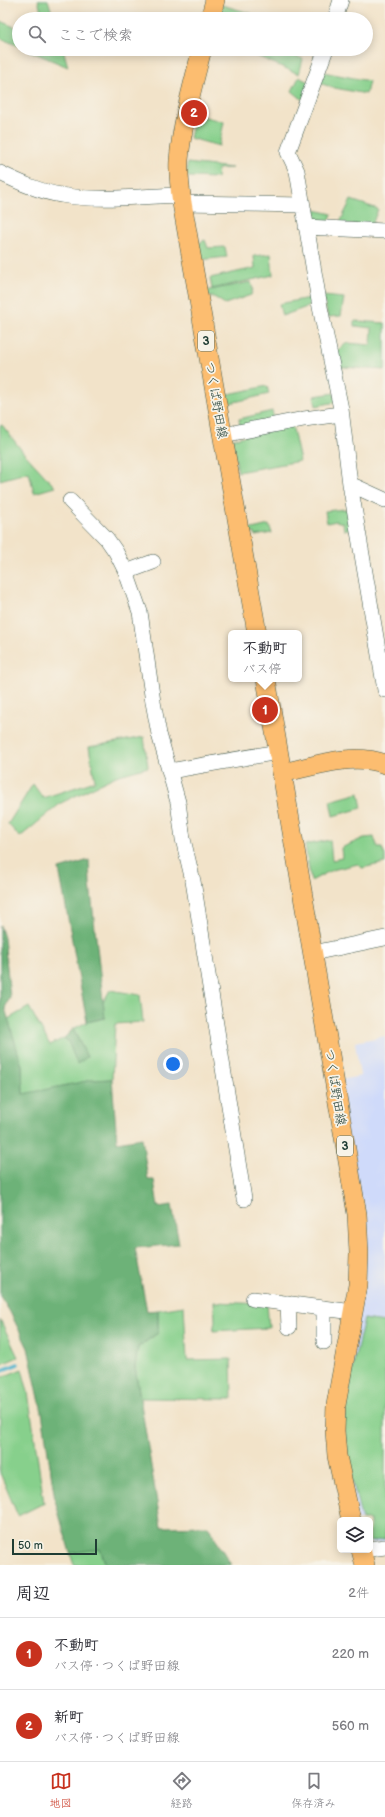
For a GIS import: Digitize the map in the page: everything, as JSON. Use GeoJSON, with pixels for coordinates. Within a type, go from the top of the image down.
{"type":"FeatureCollection","features":[{"type":"Feature","properties":{"kind":"main road"},"geometry":{"type":"LineString","coordinates":[[212,12],[215,0]]}},
{"type":"Feature","properties":{"kind":"main road","name":"つくば野田線"},"geometry":{"type":"LineString","coordinates":[[200,56],[181,145],[179,162],[182,199],[257,630]]}},
{"type":"Feature","properties":{"kind":"main road","name":"つくば野田線"},"geometry":{"type":"LineString","coordinates":[[266,682],[357,1214],[360,1253],[358,1285],[336,1405],[335,1431],[337,1456],[350,1517]]}},
{"type":"Feature","properties":{"kind":"main road"},"geometry":{"type":"LineString","coordinates":[[282,773],[354,759],[367,759],[385,764]]}},
{"type":"Feature","properties":{"kind":"main road"},"geometry":{"type":"LineString","coordinates":[[362,1553],[364,1565]]}},
{"type":"Feature","properties":{"kind":"street"},"geometry":{"type":"LineString","coordinates":[[337,12],[341,0]]}},
{"type":"Feature","properties":{"kind":"street"},"geometry":{"type":"LineString","coordinates":[[323,56],[288,152],[297,171],[341,414],[350,484],[381,639],[385,690]]}},
{"type":"Feature","properties":{"kind":"street"},"geometry":{"type":"LineString","coordinates":[[0,173],[28,186],[50,193],[69,196],[97,198],[182,199],[302,205]]}},
{"type":"Feature","properties":{"kind":"street"},"geometry":{"type":"LineString","coordinates":[[306,227],[385,232]]}},
{"type":"Feature","properties":{"kind":"street"},"geometry":{"type":"LineString","coordinates":[[223,435],[304,419],[341,414]]}},
{"type":"Feature","properties":{"kind":"street"},"geometry":{"type":"LineString","coordinates":[[350,484],[385,500]]}},
{"type":"Feature","properties":{"kind":"street"},"geometry":{"type":"LineString","coordinates":[[70,501],[107,539],[116,552],[126,572],[140,612],[159,734],[170,771],[194,888],[244,1199]]}},
{"type":"Feature","properties":{"kind":"street"},"geometry":{"type":"LineString","coordinates":[[126,572],[153,562]]}},
{"type":"Feature","properties":{"kind":"street"},"geometry":{"type":"LineString","coordinates":[[170,771],[278,752]]}},
{"type":"Feature","properties":{"kind":"street"},"geometry":{"type":"LineString","coordinates":[[313,953],[385,938]]}},
{"type":"Feature","properties":{"kind":"street"},"geometry":{"type":"LineString","coordinates":[[253,1299],[353,1312]]}},
{"type":"Feature","properties":{"kind":"street"},"geometry":{"type":"LineString","coordinates":[[288,1303],[289,1327]]}},
{"type":"Feature","properties":{"kind":"street"},"geometry":{"type":"LineString","coordinates":[[324,1308],[324,1342]]}},
{"type":"Feature","properties":{"kind":"street"},"geometry":{"type":"LineString","coordinates":[[373,1549],[385,1547]]}},
{"type":"Feature","properties":{"kind":"shaded area"},"geometry":{"type":"Polygon","coordinates":[[[385,1036],[385,1542],[373,1544],[373,1517],[356,1517],[340,1425],[359,1317],[341,1080],[360,1076],[355,1042],[385,1036]]]}},
{"type":"Feature","properties":{"kind":"green space"},"geometry":{"type":"Polygon","coordinates":[[[38,0],[48,0],[52,12],[41,12],[38,0]]]}},
{"type":"Feature","properties":{"kind":"green space"},"geometry":{"type":"Polygon","coordinates":[[[222,5],[246,12],[224,12],[220,11],[222,5]]]}},
{"type":"Feature","properties":{"kind":"green space"},"geometry":{"type":"Polygon","coordinates":[[[0,21],[12,26],[12,43],[0,38],[0,21]]]}},
{"type":"Feature","properties":{"kind":"green space"},"geometry":{"type":"Polygon","coordinates":[[[42,56],[65,56],[68,67],[42,56]]]}},
{"type":"Feature","properties":{"kind":"green space"},"geometry":{"type":"Polygon","coordinates":[[[257,56],[295,56],[303,59],[299,74],[257,56]]]}},
{"type":"Feature","properties":{"kind":"green space"},"geometry":{"type":"Polygon","coordinates":[[[323,72],[369,81],[366,94],[335,88],[319,83],[323,72]]]}},
{"type":"Feature","properties":{"kind":"green space"},"geometry":{"type":"Polygon","coordinates":[[[299,77],[310,83],[303,100],[292,91],[299,77]]]}},
{"type":"Feature","properties":{"kind":"green space"},"geometry":{"type":"Polygon","coordinates":[[[195,114],[224,122],[219,146],[190,138],[195,114]]]}},
{"type":"Feature","properties":{"kind":"green space"},"geometry":{"type":"Polygon","coordinates":[[[187,163],[233,168],[218,169],[217,178],[187,177],[187,163]]]}},
{"type":"Feature","properties":{"kind":"green space"},"geometry":{"type":"Polygon","coordinates":[[[351,200],[378,209],[372,225],[339,224],[351,200]]]}},
{"type":"Feature","properties":{"kind":"green space"},"geometry":{"type":"Polygon","coordinates":[[[307,208],[332,214],[328,224],[311,222],[313,215],[308,212],[307,208]]]}},
{"type":"Feature","properties":{"kind":"green space"},"geometry":{"type":"Polygon","coordinates":[[[205,240],[208,248],[225,247],[227,257],[200,260],[197,244],[205,240]]]}},
{"type":"Feature","properties":{"kind":"green space"},"geometry":{"type":"Polygon","coordinates":[[[271,254],[273,275],[212,289],[210,278],[255,268],[254,256],[271,254]]]}},
{"type":"Feature","properties":{"kind":"green space"},"geometry":{"type":"Polygon","coordinates":[[[251,282],[253,289],[251,295],[225,304],[214,297],[207,297],[205,291],[251,282]]]}},
{"type":"Feature","properties":{"kind":"green space"},"geometry":{"type":"Polygon","coordinates":[[[323,296],[344,298],[341,316],[328,317],[323,296]]]}},
{"type":"Feature","properties":{"kind":"green space"},"geometry":{"type":"Polygon","coordinates":[[[314,297],[315,304],[282,316],[279,304],[314,297]]]}},
{"type":"Feature","properties":{"kind":"green space"},"geometry":{"type":"Polygon","coordinates":[[[354,321],[385,323],[385,370],[342,367],[340,380],[334,353],[347,343],[371,345],[372,328],[354,326],[354,321]]]}},
{"type":"Feature","properties":{"kind":"green space"},"geometry":{"type":"Polygon","coordinates":[[[267,386],[269,394],[226,404],[224,395],[267,386]]]}},
{"type":"Feature","properties":{"kind":"green space"},"geometry":{"type":"Polygon","coordinates":[[[334,393],[336,402],[316,406],[314,396],[334,393]]]}},
{"type":"Feature","properties":{"kind":"green space"},"geometry":{"type":"Polygon","coordinates":[[[272,411],[274,419],[240,427],[239,419],[272,411]]]}},
{"type":"Feature","properties":{"kind":"green space"},"geometry":{"type":"Polygon","coordinates":[[[2,425],[23,452],[55,487],[34,493],[29,472],[0,480],[0,426],[2,425]]]}},
{"type":"Feature","properties":{"kind":"green space"},"geometry":{"type":"Polygon","coordinates":[[[292,425],[300,461],[238,472],[232,439],[292,425]]]}},
{"type":"Feature","properties":{"kind":"green space"},"geometry":{"type":"Polygon","coordinates":[[[345,509],[350,511],[354,528],[344,530],[343,523],[336,521],[327,523],[325,511],[345,509]]]}},
{"type":"Feature","properties":{"kind":"green space"},"geometry":{"type":"Polygon","coordinates":[[[269,525],[272,533],[255,536],[255,533],[249,534],[248,530],[269,525]]]}},
{"type":"Feature","properties":{"kind":"green space"},"geometry":{"type":"Polygon","coordinates":[[[144,737],[148,767],[116,776],[61,803],[20,837],[8,824],[33,784],[43,798],[95,781],[89,747],[144,737]]]}},
{"type":"Feature","properties":{"kind":"green space"},"geometry":{"type":"Polygon","coordinates":[[[359,793],[362,808],[333,816],[330,801],[359,793]]]}},
{"type":"Feature","properties":{"kind":"green space"},"geometry":{"type":"Polygon","coordinates":[[[374,837],[378,848],[382,848],[385,856],[385,863],[362,868],[358,864],[332,870],[311,881],[305,845],[330,840],[332,860],[342,858],[341,848],[364,838],[374,837]]]}},
{"type":"Feature","properties":{"kind":"green space"},"geometry":{"type":"Polygon","coordinates":[[[89,860],[90,884],[105,1018],[87,1022],[59,869],[89,860]]]}},
{"type":"Feature","properties":{"kind":"green space"},"geometry":{"type":"Polygon","coordinates":[[[0,925],[4,938],[10,997],[5,1008],[22,1066],[23,1094],[92,1080],[112,1079],[117,1142],[142,1138],[148,1180],[154,1180],[158,1207],[172,1205],[179,1244],[135,1248],[147,1311],[158,1310],[158,1333],[138,1347],[135,1367],[161,1527],[208,1526],[231,1565],[106,1565],[100,1549],[70,1553],[55,1500],[42,1412],[28,1348],[10,1312],[0,1296],[0,925]]]}},
{"type":"Feature","properties":{"kind":"green space"},"geometry":{"type":"Polygon","coordinates":[[[110,990],[140,995],[143,1022],[115,1024],[112,1079],[92,1080],[23,1095],[22,1066],[8,1019],[29,1007],[50,1045],[64,1038],[87,1057],[73,1029],[87,1022],[105,1018],[102,1004],[110,990]]]}},
{"type":"Feature","properties":{"kind":"green space"},"geometry":{"type":"Polygon","coordinates":[[[73,1029],[87,1057],[77,1064],[68,1041],[64,1038],[73,1029]]]}},
{"type":"Feature","properties":{"kind":"green space"},"geometry":{"type":"Polygon","coordinates":[[[214,1302],[267,1304],[269,1328],[213,1331],[215,1321],[214,1302]]]}},
{"type":"Feature","properties":{"kind":"green space"},"geometry":{"type":"Polygon","coordinates":[[[184,1306],[187,1360],[231,1359],[232,1399],[140,1398],[135,1367],[138,1347],[158,1333],[158,1310],[184,1306]]]}},
{"type":"Feature","properties":{"kind":"green space"},"geometry":{"type":"Polygon","coordinates":[[[0,1319],[18,1357],[0,1365],[0,1319]]]}},
{"type":"Feature","properties":{"kind":"green space"},"geometry":{"type":"Polygon","coordinates":[[[364,1319],[385,1322],[385,1539],[373,1541],[373,1517],[361,1517],[349,1467],[343,1425],[355,1357],[364,1319]]]}},
{"type":"Feature","properties":{"kind":"green space"},"geometry":{"type":"Polygon","coordinates":[[[22,1369],[28,1392],[44,1503],[18,1516],[0,1473],[0,1378],[22,1369]]]}},
{"type":"Feature","properties":{"kind":"green space"},"geometry":{"type":"Polygon","coordinates":[[[87,1549],[100,1549],[106,1565],[74,1565],[70,1553],[87,1549]]]}},
{"type":"Feature","properties":{"kind":"waterway"},"geometry":{"type":"LineString","coordinates":[[0,1371],[18,1364]]}},
{"type":"Feature","properties":{"kind":"place","name":"新町"},"geometry":{"type":"Point","coordinates":[194,113]}},
{"type":"Feature","properties":{"kind":"place","name":"不動町"},"geometry":{"type":"Point","coordinates":[265,710]}}]}
